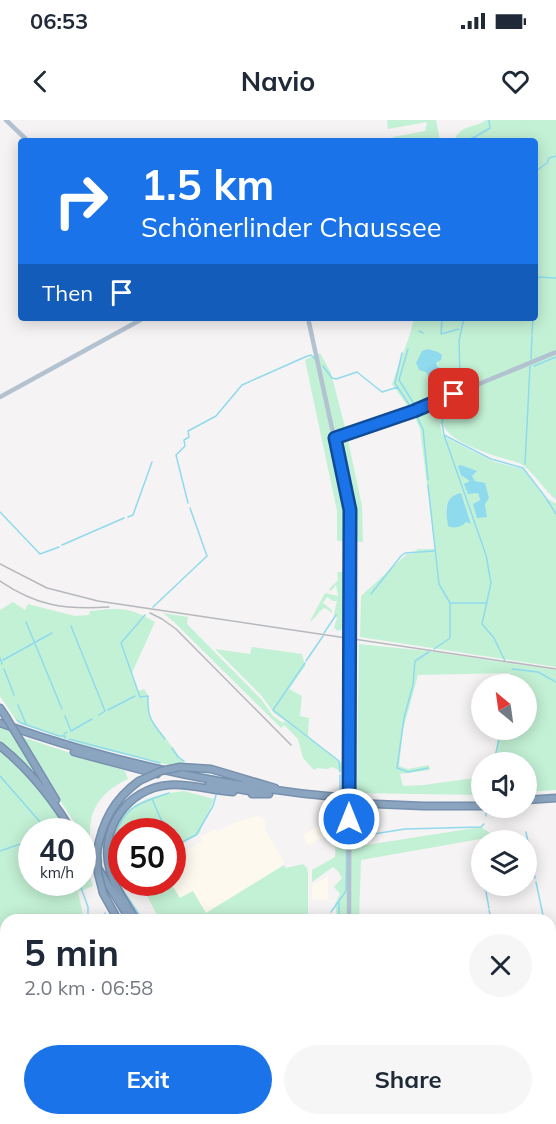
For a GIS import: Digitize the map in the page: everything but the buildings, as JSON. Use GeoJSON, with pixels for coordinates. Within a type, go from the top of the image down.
{"type":"FeatureCollection","features":[{"type":"Feature","properties":{"kind":"highway"},"geometry":{"type":"LineString","coordinates":[[0,708],[65,818]]}},
{"type":"Feature","properties":{"kind":"highway"},"geometry":{"type":"LineString","coordinates":[[0,725],[72,748],[151,768],[213,781],[349,801]]}},
{"type":"Feature","properties":{"kind":"highway"},"geometry":{"type":"LineString","coordinates":[[0,725],[54,746],[125,767],[215,786],[269,794]]}},
{"type":"Feature","properties":{"kind":"highway"},"geometry":{"type":"LineString","coordinates":[[0,746],[32,775],[56,804]]}},
{"type":"Feature","properties":{"kind":"highway"},"geometry":{"type":"LineString","coordinates":[[115,914],[103,893],[98,873],[97,852],[101,833],[110,812],[126,791],[139,781],[161,771],[180,767],[200,767],[296,794]]}},
{"type":"Feature","properties":{"kind":"highway"},"geometry":{"type":"LineString","coordinates":[[132,914],[112,879],[107,851],[117,816],[131,800],[150,789],[168,785],[423,806],[471,804]]}},
{"type":"Feature","properties":{"kind":"highway"},"geometry":{"type":"LineString","coordinates":[[537,801],[556,800]]}},
{"type":"Feature","properties":{"kind":"highway"},"geometry":{"type":"LineString","coordinates":[[96,866],[124,914]]}},
{"type":"Feature","properties":{"kind":"highway"},"geometry":{"type":"LineString","coordinates":[[96,871],[124,914]]}},
{"type":"Feature","properties":{"kind":"main road"},"geometry":{"type":"LineString","coordinates":[[6,120],[25,138]]}},
{"type":"Feature","properties":{"kind":"main road"},"geometry":{"type":"LineString","coordinates":[[0,397],[139,321]]}},
{"type":"Feature","properties":{"kind":"main road"},"geometry":{"type":"LineString","coordinates":[[309,321],[350,510],[349,914]]}},
{"type":"Feature","properties":{"kind":"main road"},"geometry":{"type":"LineString","coordinates":[[335,438],[414,411],[556,352]]}},
{"type":"Feature","properties":{"kind":"shaded area"},"geometry":{"type":"Polygon","coordinates":[[[257,816],[262,817],[265,821],[265,829],[285,864],[206,913],[193,891],[186,895],[186,851],[202,841],[200,837],[215,829],[218,835],[218,832],[233,823],[257,816]]]}},
{"type":"Feature","properties":{"kind":"shaded area"},"geometry":{"type":"Polygon","coordinates":[[[328,820],[328,835],[308,845],[304,834],[328,820]]]}},
{"type":"Feature","properties":{"kind":"shaded area"},"geometry":{"type":"Polygon","coordinates":[[[328,876],[328,900],[312,900],[312,886],[328,876]]]}},
{"type":"Feature","properties":{"kind":"green space"},"geometry":{"type":"Polygon","coordinates":[[[387,120],[436,120],[439,138],[393,138],[425,131],[427,122],[388,129],[387,120]]]}},
{"type":"Feature","properties":{"kind":"green space"},"geometry":{"type":"Polygon","coordinates":[[[486,120],[556,120],[556,500],[522,465],[468,446],[452,436],[443,424],[440,424],[443,436],[492,461],[523,469],[545,498],[556,503],[556,667],[360,637],[361,596],[407,554],[412,554],[418,549],[435,549],[420,429],[413,413],[451,393],[410,409],[392,384],[413,321],[538,321],[538,138],[456,138],[464,129],[486,120]],[[437,361],[417,363],[426,371],[429,379],[440,375],[444,369],[438,367],[437,361]],[[461,465],[471,481],[468,493],[478,493],[480,500],[473,504],[487,517],[485,504],[472,476],[476,472],[461,465]],[[462,496],[446,506],[448,526],[466,522],[471,524],[462,496]]]}},
{"type":"Feature","properties":{"kind":"green space"},"geometry":{"type":"Polygon","coordinates":[[[320,353],[331,373],[345,427],[354,434],[348,436],[348,440],[362,506],[363,542],[337,541],[337,511],[305,360],[320,353]]]}},
{"type":"Feature","properties":{"kind":"green space"},"geometry":{"type":"Polygon","coordinates":[[[337,572],[347,572],[347,632],[334,628],[337,618],[334,614],[337,601],[327,597],[323,603],[332,610],[332,613],[325,608],[310,621],[325,593],[338,596],[336,585],[331,591],[329,589],[338,580],[337,572]]]}},
{"type":"Feature","properties":{"kind":"green space"},"geometry":{"type":"Polygon","coordinates":[[[13,602],[25,610],[28,604],[75,616],[89,615],[90,611],[124,609],[155,622],[131,675],[138,691],[144,689],[148,695],[149,717],[190,770],[84,745],[18,723],[0,696],[0,610],[13,602]]]}},
{"type":"Feature","properties":{"kind":"green space"},"geometry":{"type":"Polygon","coordinates":[[[163,613],[188,617],[187,624],[261,699],[273,716],[283,723],[285,721],[274,713],[261,695],[215,649],[250,654],[252,647],[302,654],[305,666],[289,689],[302,696],[300,716],[309,718],[308,736],[339,762],[347,762],[347,769],[342,772],[333,767],[314,770],[303,758],[298,739],[284,725],[281,728],[163,613]]]}},
{"type":"Feature","properties":{"kind":"green space"},"geometry":{"type":"Polygon","coordinates":[[[359,644],[427,651],[556,670],[556,790],[537,791],[537,752],[497,752],[499,740],[537,740],[537,674],[510,673],[418,675],[403,730],[399,766],[408,769],[429,765],[430,770],[400,774],[403,786],[471,778],[471,795],[355,793],[357,786],[359,644]]]}},
{"type":"Feature","properties":{"kind":"green space"},"geometry":{"type":"Polygon","coordinates":[[[0,719],[6,723],[47,790],[28,768],[0,742],[0,719]]]}},
{"type":"Feature","properties":{"kind":"green space"},"geometry":{"type":"Polygon","coordinates":[[[22,737],[125,771],[128,779],[115,786],[99,801],[92,818],[72,818],[21,740],[22,737]]]}},
{"type":"Feature","properties":{"kind":"green space"},"geometry":{"type":"Polygon","coordinates":[[[0,750],[38,788],[59,818],[18,818],[18,896],[79,896],[83,914],[0,914],[0,750]]]}},
{"type":"Feature","properties":{"kind":"green space"},"geometry":{"type":"Polygon","coordinates":[[[184,791],[214,799],[199,834],[186,842],[186,818],[122,818],[141,802],[184,791]]]}},
{"type":"Feature","properties":{"kind":"green space"},"geometry":{"type":"Polygon","coordinates":[[[352,814],[363,815],[360,846],[481,827],[486,830],[471,830],[471,841],[361,860],[359,914],[336,914],[335,904],[340,894],[334,887],[342,878],[338,871],[333,867],[312,882],[312,870],[335,857],[336,827],[339,819],[352,814]]]}},
{"type":"Feature","properties":{"kind":"green space"},"geometry":{"type":"Polygon","coordinates":[[[303,864],[307,868],[308,914],[156,914],[147,896],[179,896],[180,898],[193,891],[206,913],[284,865],[286,868],[303,864]]]}},
{"type":"Feature","properties":{"kind":"water"},"geometry":{"type":"Polygon","coordinates":[[[428,349],[442,355],[441,360],[436,363],[438,367],[444,369],[445,376],[429,379],[426,372],[419,370],[416,363],[422,351],[428,349]]]}},
{"type":"Feature","properties":{"kind":"water"},"geometry":{"type":"Polygon","coordinates":[[[458,466],[477,471],[472,476],[475,481],[485,483],[489,498],[485,504],[487,517],[477,518],[473,504],[480,500],[478,493],[468,494],[464,484],[470,481],[461,475],[458,466]]]}},
{"type":"Feature","properties":{"kind":"water"},"geometry":{"type":"Polygon","coordinates":[[[461,493],[471,524],[466,522],[458,527],[450,527],[447,516],[448,502],[461,493]]]}},
{"type":"Feature","properties":{"kind":"waterway"},"geometry":{"type":"LineString","coordinates":[[476,138],[490,128],[489,120]]}},
{"type":"Feature","properties":{"kind":"waterway"},"geometry":{"type":"LineString","coordinates":[[538,170],[547,163],[549,158],[556,156]]}},
{"type":"Feature","properties":{"kind":"waterway"},"geometry":{"type":"LineString","coordinates":[[538,277],[556,278]]}},
{"type":"Feature","properties":{"kind":"waterway"},"geometry":{"type":"LineString","coordinates":[[442,321],[441,334],[459,329]]}},
{"type":"Feature","properties":{"kind":"waterway"},"geometry":{"type":"LineString","coordinates":[[408,349],[399,380],[416,407],[453,392],[460,377],[459,341],[463,321]]}},
{"type":"Feature","properties":{"kind":"waterway"},"geometry":{"type":"LineString","coordinates":[[532,334],[533,321]]}},
{"type":"Feature","properties":{"kind":"waterway"},"geometry":{"type":"LineString","coordinates":[[419,331],[423,333]]}},
{"type":"Feature","properties":{"kind":"waterway"},"geometry":{"type":"LineString","coordinates":[[531,359],[532,336]]}},
{"type":"Feature","properties":{"kind":"waterway"},"geometry":{"type":"LineString","coordinates":[[402,353],[395,383],[412,409]]}},
{"type":"Feature","properties":{"kind":"waterway"},"geometry":{"type":"LineString","coordinates":[[188,503],[176,455],[185,446],[184,440],[189,437],[188,431],[216,416],[242,385],[305,357],[311,355],[315,359]]}},
{"type":"Feature","properties":{"kind":"waterway"},"geometry":{"type":"LineString","coordinates":[[534,366],[556,357]]}},
{"type":"Feature","properties":{"kind":"waterway"},"geometry":{"type":"LineString","coordinates":[[323,366],[332,378],[336,379],[357,372],[382,392],[398,387]]}},
{"type":"Feature","properties":{"kind":"waterway"},"geometry":{"type":"LineString","coordinates":[[525,464],[530,366]]}},
{"type":"Feature","properties":{"kind":"waterway"},"geometry":{"type":"LineString","coordinates":[[450,399],[442,422],[444,435],[491,459],[523,468],[556,514]]}},
{"type":"Feature","properties":{"kind":"waterway"},"geometry":{"type":"LineString","coordinates":[[415,413],[423,429],[428,480]]}},
{"type":"Feature","properties":{"kind":"waterway"},"geometry":{"type":"LineString","coordinates":[[444,435],[486,555],[491,583],[482,624],[494,638],[505,661]]}},
{"type":"Feature","properties":{"kind":"waterway"},"geometry":{"type":"LineString","coordinates":[[128,517],[133,515],[152,462]]}},
{"type":"Feature","properties":{"kind":"waterway"},"geometry":{"type":"LineString","coordinates":[[428,485],[439,584],[450,603],[487,603]]}},
{"type":"Feature","properties":{"kind":"waterway"},"geometry":{"type":"LineString","coordinates":[[153,607],[207,556],[190,508]]}},
{"type":"Feature","properties":{"kind":"waterway"},"geometry":{"type":"LineString","coordinates":[[0,512],[40,554],[59,547]]}},
{"type":"Feature","properties":{"kind":"waterway"},"geometry":{"type":"LineString","coordinates":[[62,545],[124,518]]}},
{"type":"Feature","properties":{"kind":"waterway"},"geometry":{"type":"LineString","coordinates":[[371,594],[405,553],[434,551]]}},
{"type":"Feature","properties":{"kind":"waterway"},"geometry":{"type":"LineString","coordinates":[[434,649],[450,638],[450,603]]}},
{"type":"Feature","properties":{"kind":"waterway"},"geometry":{"type":"LineString","coordinates":[[145,615],[121,643],[140,697],[148,696],[148,710],[151,719],[165,739]]}},
{"type":"Feature","properties":{"kind":"waterway"},"geometry":{"type":"LineString","coordinates":[[324,633],[336,615]]}},
{"type":"Feature","properties":{"kind":"waterway"},"geometry":{"type":"LineString","coordinates":[[26,622],[62,709]]}},
{"type":"Feature","properties":{"kind":"waterway"},"geometry":{"type":"LineString","coordinates":[[71,626],[105,711],[99,715]]}},
{"type":"Feature","properties":{"kind":"waterway"},"geometry":{"type":"LineString","coordinates":[[3,660],[52,633]]}},
{"type":"Feature","properties":{"kind":"waterway"},"geometry":{"type":"LineString","coordinates":[[306,661],[323,636]]}},
{"type":"Feature","properties":{"kind":"waterway"},"geometry":{"type":"LineString","coordinates":[[428,768],[408,772],[397,768],[404,718],[413,685],[415,661],[429,652]]}},
{"type":"Feature","properties":{"kind":"waterway"},"geometry":{"type":"LineString","coordinates":[[0,658],[2,664]]}},
{"type":"Feature","properties":{"kind":"waterway"},"geometry":{"type":"LineString","coordinates":[[305,663],[273,710],[339,761],[340,772]]}},
{"type":"Feature","properties":{"kind":"waterway"},"geometry":{"type":"LineString","coordinates":[[4,669],[14,695]]}},
{"type":"Feature","properties":{"kind":"waterway"},"geometry":{"type":"LineString","coordinates":[[512,669],[538,672],[556,682]]}},
{"type":"Feature","properties":{"kind":"waterway"},"geometry":{"type":"LineString","coordinates":[[108,710],[135,696]]}},
{"type":"Feature","properties":{"kind":"waterway"},"geometry":{"type":"LineString","coordinates":[[18,705],[26,724]]}},
{"type":"Feature","properties":{"kind":"waterway"},"geometry":{"type":"LineString","coordinates":[[65,716],[71,731],[92,719]]}},
{"type":"Feature","properties":{"kind":"waterway"},"geometry":{"type":"LineString","coordinates":[[17,720],[59,736],[65,736],[65,738]]}},
{"type":"Feature","properties":{"kind":"waterway"},"geometry":{"type":"LineString","coordinates":[[69,739],[160,763]]}},
{"type":"Feature","properties":{"kind":"waterway"},"geometry":{"type":"LineString","coordinates":[[496,752],[499,740]]}},
{"type":"Feature","properties":{"kind":"waterway"},"geometry":{"type":"LineString","coordinates":[[172,748],[184,761]]}},
{"type":"Feature","properties":{"kind":"waterway"},"geometry":{"type":"LineString","coordinates":[[195,773],[219,777]]}},
{"type":"Feature","properties":{"kind":"waterway"},"geometry":{"type":"LineString","coordinates":[[340,775],[340,793]]}},
{"type":"Feature","properties":{"kind":"waterway"},"geometry":{"type":"LineString","coordinates":[[0,776],[37,818]]}},
{"type":"Feature","properties":{"kind":"waterway"},"geometry":{"type":"LineString","coordinates":[[123,818],[136,806],[169,793]]}},
{"type":"Feature","properties":{"kind":"waterway"},"geometry":{"type":"LineString","coordinates":[[186,840],[196,835],[213,806],[216,795]]}},
{"type":"Feature","properties":{"kind":"waterway"},"geometry":{"type":"LineString","coordinates":[[152,799],[160,818]]}},
{"type":"Feature","properties":{"kind":"waterway"},"geometry":{"type":"LineString","coordinates":[[331,912],[346,891],[347,826],[342,820]]}},
{"type":"Feature","properties":{"kind":"waterway"},"geometry":{"type":"LineString","coordinates":[[361,836],[405,829],[481,827],[484,824]]}},
{"type":"Feature","properties":{"kind":"waterway"},"geometry":{"type":"LineString","coordinates":[[352,838],[359,837]]}},
{"type":"Feature","properties":{"kind":"waterway"},"geometry":{"type":"LineString","coordinates":[[0,851],[18,845]]}},
{"type":"Feature","properties":{"kind":"waterway"},"geometry":{"type":"LineString","coordinates":[[537,887],[543,914]]}},
{"type":"Feature","properties":{"kind":"waterway"},"geometry":{"type":"LineString","coordinates":[[84,896],[88,914]]}},
{"type":"Feature","properties":{"kind":"waterway"},"geometry":{"type":"LineString","coordinates":[[127,896],[139,914]]}},
{"type":"Feature","properties":{"kind":"waterway"},"geometry":{"type":"LineString","coordinates":[[487,896],[489,908]]}},
{"type":"Feature","properties":{"kind":"waterway"},"geometry":{"type":"LineString","coordinates":[[339,903],[339,914]]}},
{"type":"Feature","properties":{"kind":"waterway"},"geometry":{"type":"LineString","coordinates":[[489,910],[490,914]]}},
{"type":"Feature","properties":{"kind":"railway"},"geometry":{"type":"LineString","coordinates":[[0,564],[47,588],[98,601],[556,669]]}},
{"type":"Feature","properties":{"kind":"railway"},"geometry":{"type":"LineString","coordinates":[[0,581],[39,601],[65,607],[109,607]]}},
{"type":"Feature","properties":{"kind":"railway"},"geometry":{"type":"LineString","coordinates":[[150,613],[176,629],[291,745]]}},
{"type":"Feature","properties":{"kind":"route"},"geometry":{"type":"LineString","coordinates":[[349,819],[350,510],[335,438],[414,411],[454,394]]}}]}
